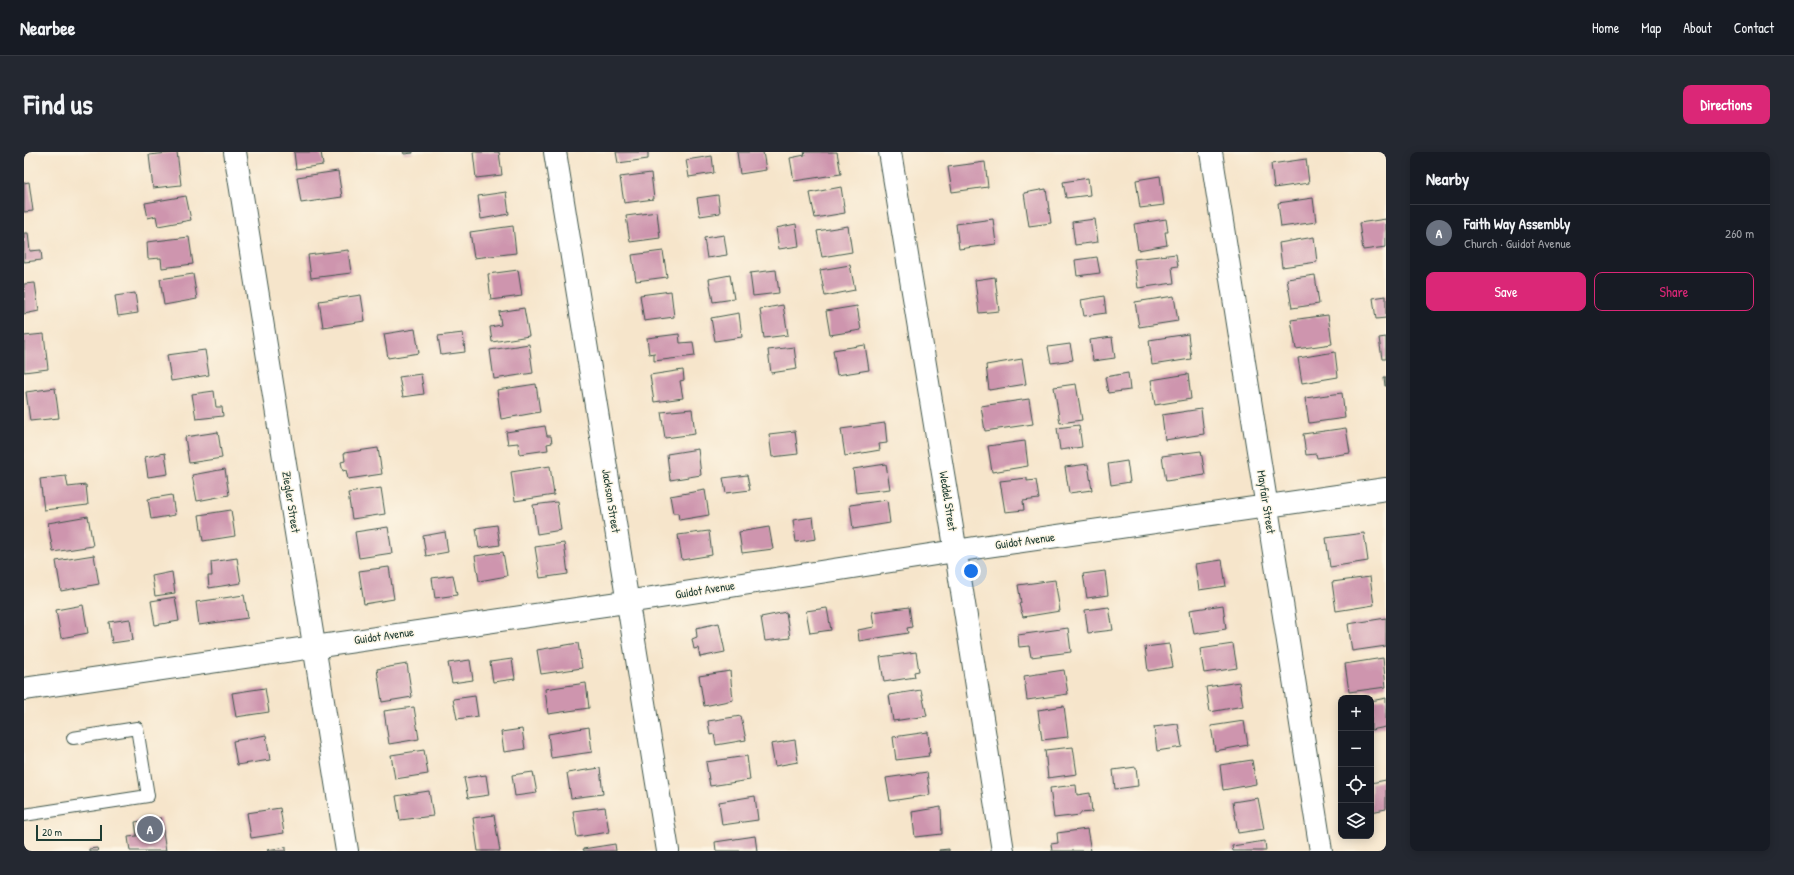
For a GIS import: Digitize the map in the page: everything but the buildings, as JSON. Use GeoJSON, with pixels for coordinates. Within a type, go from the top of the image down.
{"type":"FeatureCollection","features":[{"type":"Feature","properties":{"kind":"street","name":"Ziegler Street"},"geometry":{"type":"LineString","coordinates":[[235,152],[347,851]]}},
{"type":"Feature","properties":{"kind":"street","name":"Jackson Street"},"geometry":{"type":"LineString","coordinates":[[555,152],[668,851]]}},
{"type":"Feature","properties":{"kind":"street","name":"Weddel Street"},"geometry":{"type":"LineString","coordinates":[[890,152],[956,552],[1003,851]]}},
{"type":"Feature","properties":{"kind":"street","name":"Mayfair Street"},"geometry":{"type":"LineString","coordinates":[[1211,152],[1321,851]]}},
{"type":"Feature","properties":{"kind":"street","name":"Guidot Avenue"},"geometry":{"type":"LineString","coordinates":[[24,689],[1266,508],[1386,489]]}},
{"type":"Feature","properties":{"kind":"lane"},"geometry":{"type":"LineString","coordinates":[[24,815],[148,796],[137,728],[73,738]]}},
{"type":"Feature","properties":{"kind":"place","name":"Faith Way Assembly"},"geometry":{"type":"Point","coordinates":[150,829]}}]}
